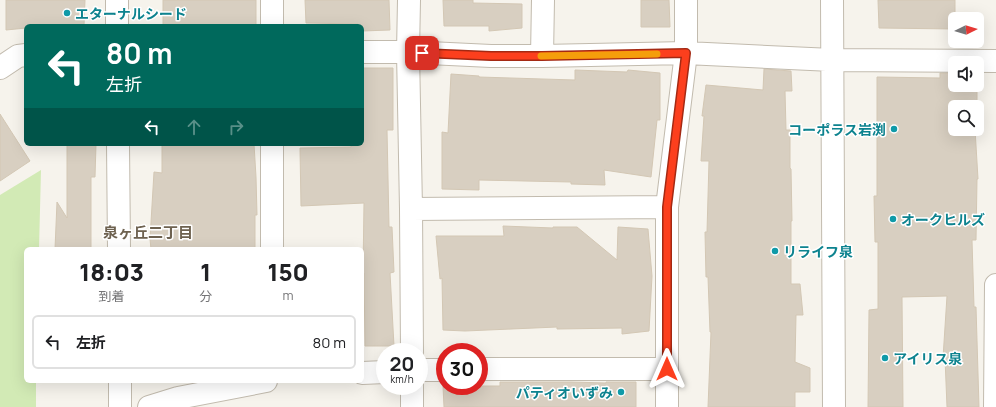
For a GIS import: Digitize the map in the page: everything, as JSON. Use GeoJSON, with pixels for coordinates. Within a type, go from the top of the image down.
{"type":"FeatureCollection","features":[{"type":"Feature","properties":{"kind":"street"},"geometry":{"type":"LineString","coordinates":[[117,0],[117,24]]}},
{"type":"Feature","properties":{"kind":"street"},"geometry":{"type":"LineString","coordinates":[[272,0],[272,24]]}},
{"type":"Feature","properties":{"kind":"street"},"geometry":{"type":"LineString","coordinates":[[409,0],[408,52],[412,343]]}},
{"type":"Feature","properties":{"kind":"street"},"geometry":{"type":"LineString","coordinates":[[542,56],[543,0]]}},
{"type":"Feature","properties":{"kind":"street"},"geometry":{"type":"LineString","coordinates":[[667,407],[667,207],[686,53],[686,0]]}},
{"type":"Feature","properties":{"kind":"street"},"geometry":{"type":"LineString","coordinates":[[832,0],[834,407]]}},
{"type":"Feature","properties":{"kind":"street"},"geometry":{"type":"LineString","coordinates":[[364,52],[408,52],[491,56],[686,53],[832,60],[996,60]]}},
{"type":"Feature","properties":{"kind":"street"},"geometry":{"type":"LineString","coordinates":[[0,68],[18,56],[24,56]]}},
{"type":"Feature","properties":{"kind":"street"},"geometry":{"type":"LineString","coordinates":[[118,146],[119,247]]}},
{"type":"Feature","properties":{"kind":"street"},"geometry":{"type":"LineString","coordinates":[[272,146],[272,247]]}},
{"type":"Feature","properties":{"kind":"street"},"geometry":{"type":"LineString","coordinates":[[411,209],[667,207]]}},
{"type":"Feature","properties":{"kind":"street"},"geometry":{"type":"LineString","coordinates":[[995,407],[996,286]]}},
{"type":"Feature","properties":{"kind":"street"},"geometry":{"type":"LineString","coordinates":[[488,369],[667,369]]}},
{"type":"Feature","properties":{"kind":"street"},"geometry":{"type":"LineString","coordinates":[[364,373],[376,372]]}},
{"type":"Feature","properties":{"kind":"street"},"geometry":{"type":"LineString","coordinates":[[120,383],[120,407]]}},
{"type":"Feature","properties":{"kind":"street"},"geometry":{"type":"LineString","coordinates":[[149,407],[178,398],[256,383]]}},
{"type":"Feature","properties":{"kind":"street"},"geometry":{"type":"LineString","coordinates":[[412,395],[412,407]]}},
{"type":"Feature","properties":{"kind":"green space"},"geometry":{"type":"Polygon","coordinates":[[[41,170],[39,247],[24,247],[24,383],[36,383],[36,407],[0,407],[0,195],[41,170]]]}},
{"type":"Feature","properties":{"kind":"building"},"geometry":{"type":"Polygon","coordinates":[[[6,0],[85,0],[84,24],[24,24],[24,28],[6,30],[6,0]]]}},
{"type":"Feature","properties":{"kind":"building"},"geometry":{"type":"Polygon","coordinates":[[[163,0],[256,0],[256,24],[163,24],[163,0]]]}},
{"type":"Feature","properties":{"kind":"building"},"geometry":{"type":"Polygon","coordinates":[[[305,0],[389,0],[390,30],[364,31],[364,24],[306,23],[305,0]]]}},
{"type":"Feature","properties":{"kind":"building"},"geometry":{"type":"Polygon","coordinates":[[[443,0],[473,0],[473,3],[522,4],[522,28],[489,31],[489,26],[444,26],[443,0]]]}},
{"type":"Feature","properties":{"kind":"building"},"geometry":{"type":"Polygon","coordinates":[[[641,0],[669,0],[670,27],[641,27],[641,0]]]}},
{"type":"Feature","properties":{"kind":"building"},"geometry":{"type":"Polygon","coordinates":[[[878,0],[955,0],[955,12],[948,12],[948,29],[879,28],[878,0]]]}},
{"type":"Feature","properties":{"kind":"building"},"geometry":{"type":"Polygon","coordinates":[[[364,68],[393,68],[393,130],[387,130],[389,227],[392,227],[394,272],[390,273],[394,343],[376,343],[376,346],[365,346],[364,203],[301,206],[300,148],[364,146],[364,68]]]}},
{"type":"Feature","properties":{"kind":"building"},"geometry":{"type":"Polygon","coordinates":[[[764,69],[791,71],[792,91],[785,91],[786,130],[790,130],[792,221],[791,284],[800,284],[803,315],[796,315],[795,362],[810,368],[810,392],[795,392],[795,407],[708,407],[711,332],[708,277],[706,277],[705,232],[707,232],[709,161],[701,161],[704,116],[702,116],[706,85],[763,90],[764,69]]]}},
{"type":"Feature","properties":{"kind":"building"},"geometry":{"type":"Polygon","coordinates":[[[575,70],[627,72],[628,70],[660,73],[660,120],[657,120],[651,177],[604,170],[605,185],[571,184],[571,182],[479,180],[479,190],[442,189],[442,132],[448,133],[451,74],[479,77],[575,80],[575,70]]]}},
{"type":"Feature","properties":{"kind":"building"},"geometry":{"type":"Polygon","coordinates":[[[940,73],[948,73],[948,92],[977,92],[977,100],[948,100],[948,136],[975,136],[978,179],[976,240],[972,240],[979,407],[947,407],[945,358],[943,358],[947,296],[902,297],[903,407],[868,407],[869,310],[878,309],[878,242],[875,242],[874,196],[877,196],[877,77],[940,78],[940,73]]]}},
{"type":"Feature","properties":{"kind":"building"},"geometry":{"type":"Polygon","coordinates":[[[0,114],[30,161],[0,181],[0,114]]]}},
{"type":"Feature","properties":{"kind":"building"},"geometry":{"type":"Polygon","coordinates":[[[67,146],[96,146],[95,177],[91,177],[91,247],[55,247],[57,202],[67,218],[67,146]]]}},
{"type":"Feature","properties":{"kind":"building"},"geometry":{"type":"Polygon","coordinates":[[[162,146],[254,146],[257,215],[255,215],[255,247],[151,247],[154,172],[162,173],[162,146]]]}},
{"type":"Feature","properties":{"kind":"building"},"geometry":{"type":"Polygon","coordinates":[[[503,226],[553,228],[577,227],[617,260],[618,227],[648,229],[652,276],[649,331],[622,334],[622,328],[557,329],[557,327],[465,331],[443,330],[442,278],[440,279],[436,236],[504,236],[503,226]]]}},
{"type":"Feature","properties":{"kind":"building"},"geometry":{"type":"Polygon","coordinates":[[[500,382],[636,382],[636,407],[444,407],[443,395],[488,395],[488,386],[500,386],[500,382]]]}},
{"type":"Feature","properties":{"kind":"slow traffic"},"geometry":{"type":"LineString","coordinates":[[541,56],[657,54]]}},
{"type":"Feature","properties":{"kind":"place","name":"エターナルシード"},"geometry":{"type":"Point","coordinates":[67,13]}},
{"type":"Feature","properties":{"kind":"place","name":"コーポラス岩渕"},"geometry":{"type":"Point","coordinates":[894,129]}},
{"type":"Feature","properties":{"kind":"place","name":"オークヒルズ"},"geometry":{"type":"Point","coordinates":[893,219]}},
{"type":"Feature","properties":{"kind":"place","name":"リライフ泉"},"geometry":{"type":"Point","coordinates":[775,251]}},
{"type":"Feature","properties":{"kind":"place","name":"アイリス泉"},"geometry":{"type":"Point","coordinates":[885,358]}},
{"type":"Feature","properties":{"kind":"place","name":"パティオいずみ"},"geometry":{"type":"Point","coordinates":[621,392]}},
{"type":"Feature","properties":{"kind":"district","name":"泉ヶ丘二丁目"},"geometry":{"type":"Point","coordinates":[148,232]}},
{"type":"Feature","properties":{"kind":"route"},"geometry":{"type":"LineString","coordinates":[[422,53],[491,56],[542,56],[686,53],[667,207],[667,369]]}}]}
